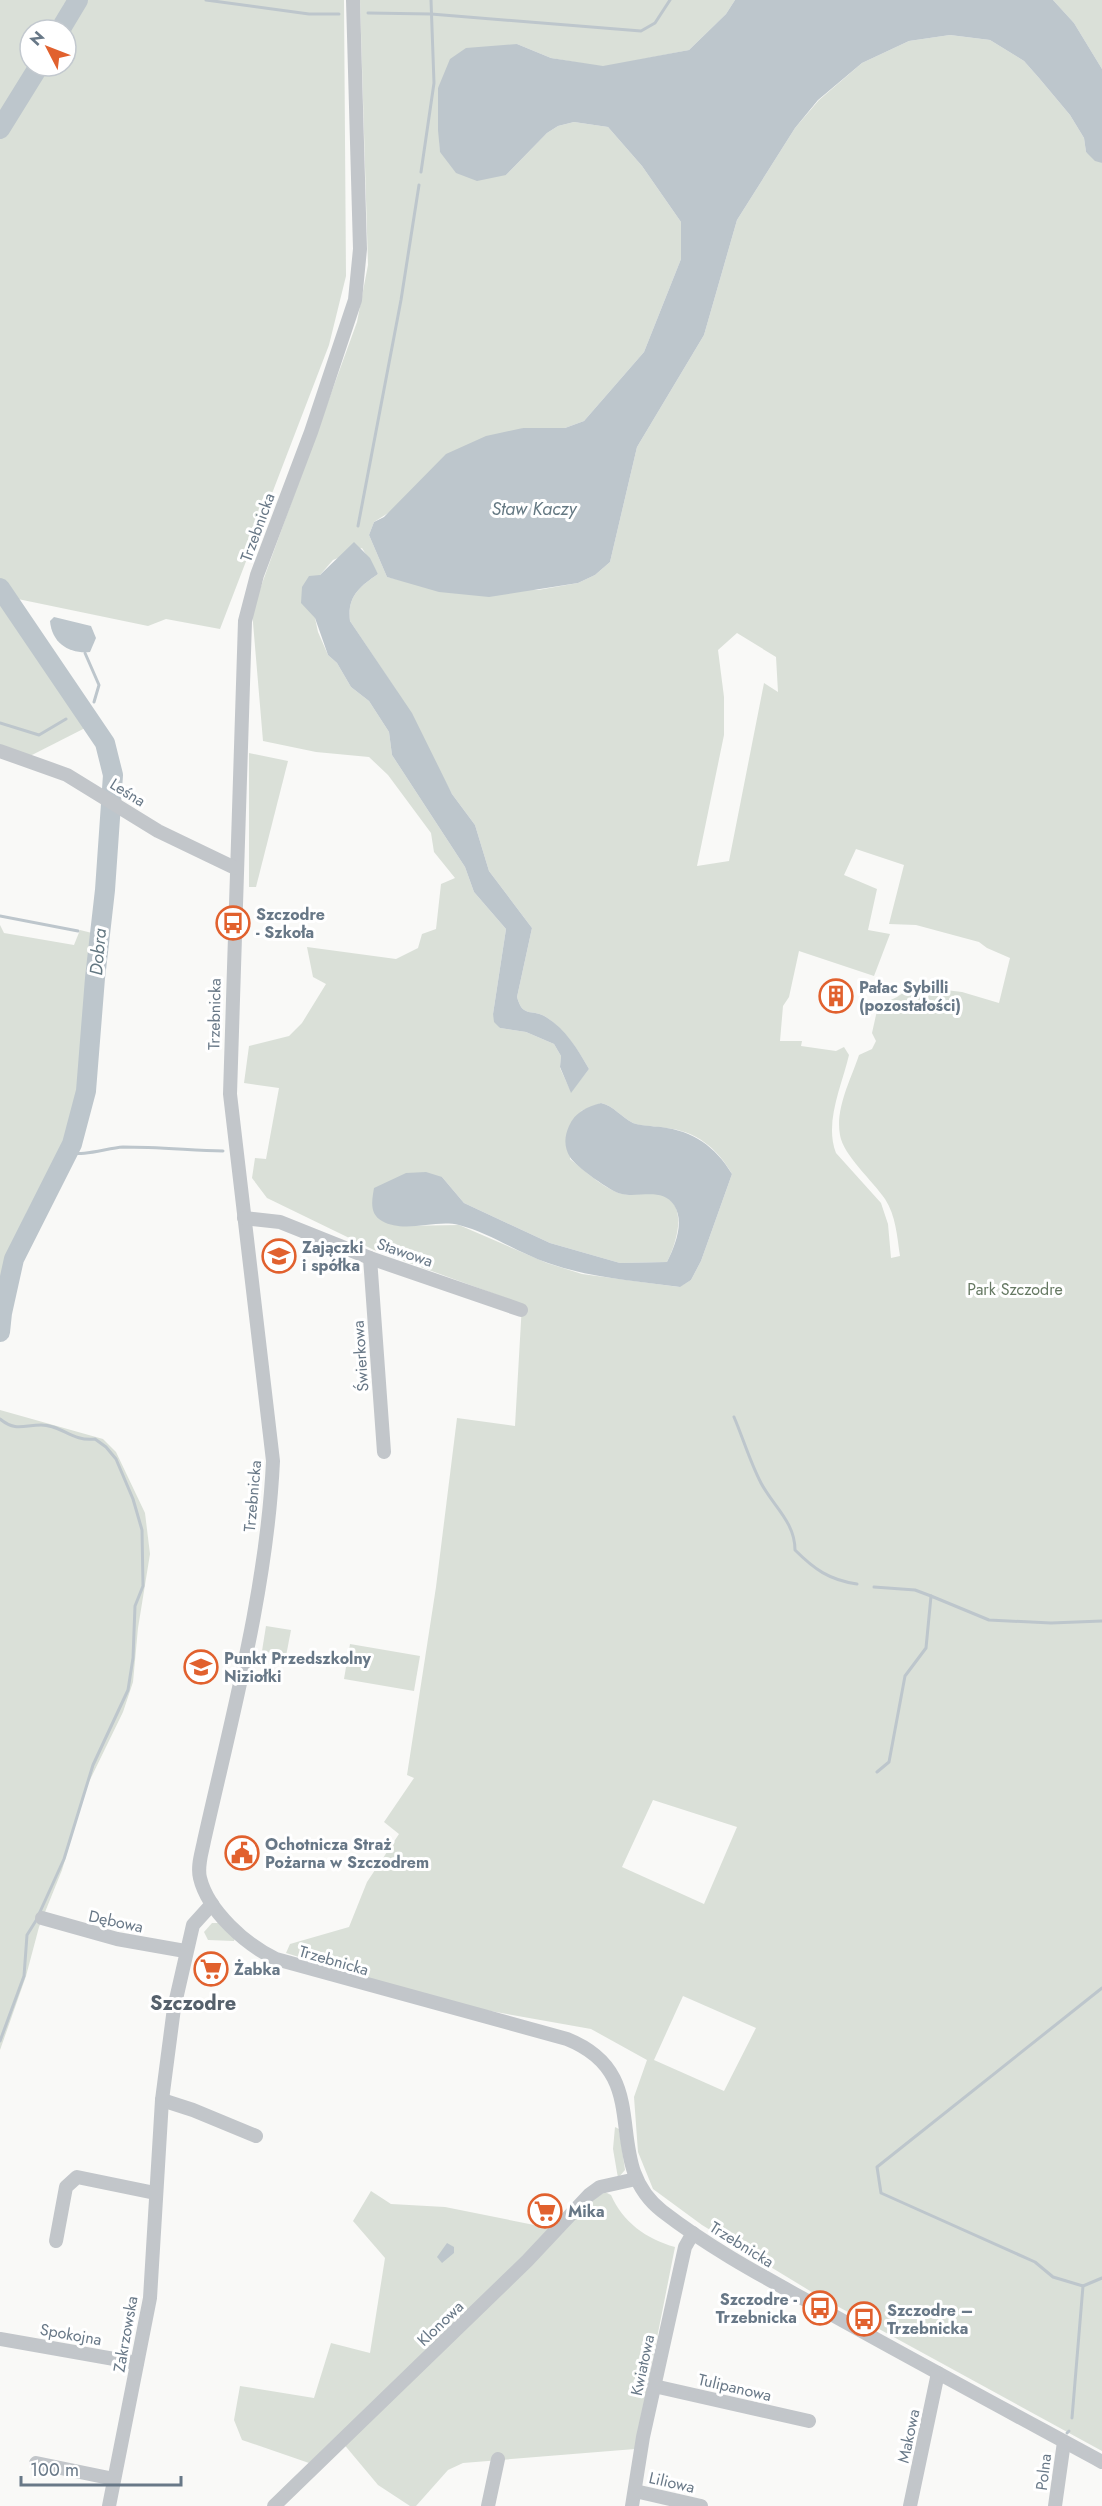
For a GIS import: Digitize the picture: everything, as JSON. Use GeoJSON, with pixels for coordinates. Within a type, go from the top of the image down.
{"type":"FeatureCollection","features":[{"type":"Feature","properties":{"kind":"street","name":"Trzebnicka"},"geometry":{"type":"LineString","coordinates":[[353,0],[360,249],[355,300],[311,432],[249,599],[243,642],[230,1094],[269,1423],[273,1461],[272,1491],[246,1655],[199,1869],[200,1879],[212,1904],[242,1936],[262,1951],[290,1965],[567,2039],[589,2049],[615,2078],[636,2179],[653,2203],[693,2233],[765,2278],[1102,2462]]}},
{"type":"Feature","properties":{"kind":"street","name":"Leśna"},"geometry":{"type":"LineString","coordinates":[[0,751],[67,775],[158,831],[235,868]]}},
{"type":"Feature","properties":{"kind":"street","name":"Stawowa"},"geometry":{"type":"LineString","coordinates":[[244,1218],[280,1222],[370,1258],[520,1310]]}},
{"type":"Feature","properties":{"kind":"street","name":"Świerkowa"},"geometry":{"type":"LineString","coordinates":[[370,1258],[384,1452]]}},
{"type":"Feature","properties":{"kind":"street","name":"Zakrzowska"},"geometry":{"type":"LineString","coordinates":[[109,2506],[150,2298],[162,2100],[174,2008],[185,1951],[193,1925],[212,1904]]}},
{"type":"Feature","properties":{"kind":"street","name":"Dębowa"},"geometry":{"type":"LineString","coordinates":[[42,1918],[117,1939],[185,1951]]}},
{"type":"Feature","properties":{"kind":"street"},"geometry":{"type":"LineString","coordinates":[[162,2100],[194,2110],[256,2136]]}},
{"type":"Feature","properties":{"kind":"street"},"geometry":{"type":"LineString","coordinates":[[56,2241],[66,2187],[77,2176],[155,2193]]}},
{"type":"Feature","properties":{"kind":"street","name":"Klonowa"},"geometry":{"type":"LineString","coordinates":[[274,2506],[554,2234],[580,2203],[600,2187],[636,2179]]}},
{"type":"Feature","properties":{"kind":"street","name":"Kwiatowa"},"geometry":{"type":"LineString","coordinates":[[632,2506],[654,2386],[685,2247],[693,2233]]}},
{"type":"Feature","properties":{"kind":"street","name":"Spokojna"},"geometry":{"type":"LineString","coordinates":[[0,2339],[137,2363]]}},
{"type":"Feature","properties":{"kind":"street","name":"Makowa"},"geometry":{"type":"LineString","coordinates":[[910,2506],[938,2373]]}},
{"type":"Feature","properties":{"kind":"street","name":"Tulipanowa"},"geometry":{"type":"LineString","coordinates":[[654,2386],[809,2421]]}},
{"type":"Feature","properties":{"kind":"street","name":"Polna"},"geometry":{"type":"LineString","coordinates":[[1055,2506],[1064,2442]]}},
{"type":"Feature","properties":{"kind":"street"},"geometry":{"type":"LineString","coordinates":[[488,2506],[498,2459]]}},
{"type":"Feature","properties":{"kind":"street"},"geometry":{"type":"LineString","coordinates":[[36,2463],[114,2479]]}},
{"type":"Feature","properties":{"kind":"street","name":"Liliowa"},"geometry":{"type":"LineString","coordinates":[[635,2491],[701,2506]]}},
{"type":"Feature","properties":{"kind":"green space"},"geometry":{"type":"Polygon","coordinates":[[[0,0],[344,0],[346,276],[329,345],[220,629],[166,619],[148,626],[13,598],[0,578],[0,137],[37,78],[78,78],[78,18],[70,18],[74,6],[64,4],[61,18],[18,18],[18,78],[22,78],[0,113],[0,0]]]}},
{"type":"Feature","properties":{"kind":"green space","name":"Park Szczodre"},"geometry":{"type":"Polygon","coordinates":[[[360,0],[735,0],[726,14],[689,50],[603,67],[551,58],[517,44],[438,88],[440,152],[506,175],[547,133],[558,126],[574,122],[608,127],[642,166],[681,222],[681,259],[644,352],[584,421],[565,428],[523,428],[374,522],[369,535],[387,577],[404,581],[538,590],[578,583],[595,575],[610,562],[637,447],[704,335],[737,220],[795,128],[819,100],[862,63],[909,41],[950,35],[990,40],[1024,61],[1070,115],[1084,138],[1086,152],[1102,163],[1102,2451],[815,2294],[702,2225],[653,2189],[638,2152],[634,2097],[647,2060],[591,2029],[451,2004],[286,1953],[290,1944],[349,1927],[367,1882],[399,1834],[384,1822],[414,1778],[407,1775],[436,1587],[457,1418],[515,1426],[522,1304],[374,1250],[267,1198],[252,1178],[255,1158],[266,1159],[279,1088],[244,1083],[249,1046],[289,1036],[302,1023],[326,984],[313,977],[307,947],[396,959],[418,948],[422,934],[436,929],[441,884],[455,878],[434,852],[431,833],[388,775],[369,757],[316,752],[263,741],[252,611],[357,322],[368,265],[360,0]],[[362,548],[333,560],[320,575],[315,618],[318,632],[328,655],[337,663],[351,687],[369,701],[389,732],[392,755],[465,867],[474,892],[506,929],[493,1014],[500,1028],[526,1032],[554,1044],[561,1056],[560,1068],[571,1092],[589,1069],[576,1047],[553,1022],[541,1014],[525,1011],[517,997],[532,928],[489,871],[475,825],[452,794],[396,690],[350,621],[350,605],[356,593],[378,574],[362,548]],[[737,633],[718,650],[724,697],[724,735],[697,866],[729,861],[764,683],[778,692],[776,657],[737,633]],[[856,849],[844,875],[877,889],[868,930],[890,934],[874,976],[799,951],[789,997],[783,1006],[780,1041],[802,1041],[801,1046],[836,1051],[844,1047],[849,1055],[833,1117],[833,1141],[836,1153],[881,1203],[888,1224],[891,1258],[900,1256],[892,1212],[880,1192],[859,1168],[842,1143],[839,1125],[845,1094],[859,1055],[872,1049],[876,1041],[872,1033],[878,1006],[913,986],[962,992],[999,1003],[1010,958],[979,942],[916,925],[889,924],[904,865],[856,849]],[[601,1103],[581,1111],[570,1159],[616,1192],[658,1194],[668,1198],[674,1205],[678,1213],[677,1234],[667,1262],[620,1263],[550,1243],[464,1203],[442,1177],[401,1226],[459,1225],[547,1263],[582,1274],[679,1287],[691,1280],[701,1261],[732,1174],[720,1156],[705,1142],[687,1133],[637,1124],[601,1103]],[[653,1800],[622,1867],[704,1904],[737,1827],[653,1800]],[[683,1996],[654,2060],[724,2091],[756,2028],[683,1996]]]}},
{"type":"Feature","properties":{"kind":"green space"},"geometry":{"type":"Polygon","coordinates":[[[1053,0],[1102,0],[1102,69],[1074,23],[1053,0]]]}},
{"type":"Feature","properties":{"kind":"green space"},"geometry":{"type":"Polygon","coordinates":[[[0,590],[89,726],[30,756],[0,745],[0,590]]]}},
{"type":"Feature","properties":{"kind":"green space"},"geometry":{"type":"Polygon","coordinates":[[[249,753],[288,761],[256,887],[249,887],[249,753]]]}},
{"type":"Feature","properties":{"kind":"green space"},"geometry":{"type":"Polygon","coordinates":[[[0,925],[4,933],[74,945],[80,930],[92,933],[79,1089],[64,1143],[27,1212],[3,1270],[0,1287],[0,925]]]}},
{"type":"Feature","properties":{"kind":"green space"},"geometry":{"type":"Polygon","coordinates":[[[0,1410],[103,1439],[116,1452],[145,1513],[150,1554],[138,1628],[133,1682],[123,1712],[86,1788],[62,1870],[39,1927],[26,1976],[0,2050],[0,1410]]]}},
{"type":"Feature","properties":{"kind":"green space"},"geometry":{"type":"Polygon","coordinates":[[[266,1626],[291,1630],[286,1656],[262,1651],[266,1626]]]}},
{"type":"Feature","properties":{"kind":"green space"},"geometry":{"type":"Polygon","coordinates":[[[350,1644],[420,1656],[414,1691],[344,1679],[350,1644]]]}},
{"type":"Feature","properties":{"kind":"green space"},"geometry":{"type":"Polygon","coordinates":[[[212,1923],[218,1923],[235,1938],[234,1941],[208,1940],[204,1932],[212,1923]]]}},
{"type":"Feature","properties":{"kind":"green space"},"geometry":{"type":"Polygon","coordinates":[[[615,2127],[619,2129],[625,2170],[618,2178],[613,2149],[615,2127]]]}},
{"type":"Feature","properties":{"kind":"green space"},"geometry":{"type":"Polygon","coordinates":[[[371,2191],[391,2204],[445,2207],[564,2231],[591,2201],[605,2192],[611,2195],[622,2213],[637,2228],[664,2244],[675,2247],[635,2449],[463,2463],[448,2470],[416,2506],[410,2506],[378,2485],[337,2436],[309,2463],[242,2440],[234,2420],[240,2386],[314,2398],[331,2343],[370,2353],[385,2258],[353,2221],[371,2191]]]}},
{"type":"Feature","properties":{"kind":"water","name":"Staw Kaczy"},"geometry":{"type":"Polygon","coordinates":[[[735,0],[1053,0],[1074,23],[1102,69],[1102,163],[1095,161],[1086,152],[1084,138],[1070,115],[1024,61],[990,40],[950,35],[909,41],[862,63],[818,100],[795,128],[737,220],[704,335],[637,447],[610,562],[595,575],[578,583],[489,597],[439,592],[387,577],[369,535],[374,522],[384,517],[446,454],[486,436],[523,428],[565,428],[584,421],[644,352],[681,259],[681,222],[642,166],[608,127],[574,122],[558,126],[547,133],[506,175],[477,181],[456,173],[440,152],[438,130],[438,88],[450,59],[466,48],[517,44],[551,58],[603,66],[689,50],[726,14],[735,0]]]}},
{"type":"Feature","properties":{"kind":"water"},"geometry":{"type":"Polygon","coordinates":[[[354,542],[370,558],[378,574],[356,593],[350,605],[350,621],[412,713],[452,794],[475,825],[489,871],[532,928],[517,997],[525,1011],[541,1014],[560,1028],[576,1047],[589,1069],[571,1093],[560,1067],[561,1056],[554,1044],[526,1032],[500,1028],[494,1022],[493,1014],[506,929],[474,892],[465,867],[392,755],[389,732],[369,701],[351,687],[337,663],[328,655],[315,618],[301,603],[302,587],[309,576],[320,575],[354,542]]]}},
{"type":"Feature","properties":{"kind":"water"},"geometry":{"type":"Polygon","coordinates":[[[54,617],[91,626],[96,638],[90,652],[76,651],[63,646],[51,629],[50,621],[54,617]]]}},
{"type":"Feature","properties":{"kind":"water"},"geometry":{"type":"Polygon","coordinates":[[[601,1103],[633,1123],[673,1129],[693,1136],[711,1148],[732,1174],[701,1261],[691,1280],[680,1287],[580,1272],[537,1259],[482,1233],[459,1225],[391,1225],[378,1218],[373,1211],[374,1188],[406,1173],[426,1172],[442,1177],[464,1203],[550,1243],[620,1263],[667,1262],[676,1241],[679,1226],[674,1205],[663,1196],[629,1195],[617,1192],[586,1172],[573,1161],[568,1153],[567,1130],[572,1121],[582,1111],[601,1103]]]}},
{"type":"Feature","properties":{"kind":"water"},"geometry":{"type":"Polygon","coordinates":[[[447,2243],[454,2247],[454,2253],[442,2263],[437,2257],[447,2243]]]}},
{"type":"Feature","properties":{"kind":"waterway","name":"Dobra"},"geometry":{"type":"LineString","coordinates":[[67,18],[78,0]]}},
{"type":"Feature","properties":{"kind":"waterway"},"geometry":{"type":"LineString","coordinates":[[206,0],[309,14],[339,14]]}},
{"type":"Feature","properties":{"kind":"waterway"},"geometry":{"type":"LineString","coordinates":[[421,172],[434,83],[431,0]]}},
{"type":"Feature","properties":{"kind":"waterway"},"geometry":{"type":"LineString","coordinates":[[368,13],[431,14],[641,31],[655,23],[670,0]]}},
{"type":"Feature","properties":{"kind":"waterway","name":"Dobra"},"geometry":{"type":"LineString","coordinates":[[0,129],[32,78]]}},
{"type":"Feature","properties":{"kind":"waterway"},"geometry":{"type":"LineString","coordinates":[[358,526],[401,300],[419,185]]}},
{"type":"Feature","properties":{"kind":"waterway","name":"Dobra"},"geometry":{"type":"LineString","coordinates":[[0,588],[105,743],[113,775],[105,890],[86,1091],[72,1144],[14,1259],[0,1332]]}},
{"type":"Feature","properties":{"kind":"waterway"},"geometry":{"type":"LineString","coordinates":[[85,653],[99,685],[94,702]]}},
{"type":"Feature","properties":{"kind":"waterway"},"geometry":{"type":"LineString","coordinates":[[0,723],[39,735],[66,719]]}},
{"type":"Feature","properties":{"kind":"waterway"},"geometry":{"type":"LineString","coordinates":[[0,916],[78,931]]}},
{"type":"Feature","properties":{"kind":"waterway"},"geometry":{"type":"LineString","coordinates":[[67,1152],[87,1153],[123,1147],[223,1151]]}},
{"type":"Feature","properties":{"kind":"waterway"},"geometry":{"type":"LineString","coordinates":[[734,1417],[753,1467],[791,1531],[795,1550],[823,1573],[838,1580],[857,1584]]}},
{"type":"Feature","properties":{"kind":"waterway"},"geometry":{"type":"LineString","coordinates":[[0,1419],[16,1427],[48,1426],[80,1438],[95,1439],[106,1447],[116,1459],[133,1499],[142,1530],[143,1586],[135,1606],[133,1658],[128,1690],[93,1765],[64,1859],[39,1914]]}},
{"type":"Feature","properties":{"kind":"waterway"},"geometry":{"type":"LineString","coordinates":[[874,1587],[915,1590],[931,1596]]}},
{"type":"Feature","properties":{"kind":"waterway"},"geometry":{"type":"LineString","coordinates":[[877,1772],[889,1762],[905,1676],[926,1648],[931,1596],[989,1620],[1051,1623],[1102,1621]]}},
{"type":"Feature","properties":{"kind":"waterway"},"geometry":{"type":"LineString","coordinates":[[0,2041],[24,1976],[27,1935],[37,1919]]}},
{"type":"Feature","properties":{"kind":"waterway"},"geometry":{"type":"LineString","coordinates":[[1102,1988],[877,2167],[881,2193],[1035,2262],[1053,2277],[1083,2286],[1102,2278]]}},
{"type":"Feature","properties":{"kind":"waterway"},"geometry":{"type":"LineString","coordinates":[[1072,2418],[1083,2286]]}},
{"type":"Feature","properties":{"kind":"place","name":"Szczodre - Szkoła"},"geometry":{"type":"Point","coordinates":[233,923]}},
{"type":"Feature","properties":{"kind":"place","name":"Pałac Sybilli (pozostałości)"},"geometry":{"type":"Point","coordinates":[836,996]}},
{"type":"Feature","properties":{"kind":"place","name":"Zajączki i spółka"},"geometry":{"type":"Point","coordinates":[279,1256]}},
{"type":"Feature","properties":{"kind":"place","name":"Punkt Przedszkolny Niziołki"},"geometry":{"type":"Point","coordinates":[201,1667]}},
{"type":"Feature","properties":{"kind":"place","name":"Ochotnicza Straż Pożarna w Szczodrem"},"geometry":{"type":"Point","coordinates":[242,1853]}},
{"type":"Feature","properties":{"kind":"place","name":"Żabka"},"geometry":{"type":"Point","coordinates":[211,1969]}},
{"type":"Feature","properties":{"kind":"place","name":"Mika"},"geometry":{"type":"Point","coordinates":[545,2211]}},
{"type":"Feature","properties":{"kind":"place","name":"Szczodre - Trzebnicka"},"geometry":{"type":"Point","coordinates":[820,2308]}},
{"type":"Feature","properties":{"kind":"place","name":"Szczodre – Trzebnicka"},"geometry":{"type":"Point","coordinates":[864,2319]}},
{"type":"Feature","properties":{"kind":"district","name":"Szczodre"},"geometry":{"type":"Point","coordinates":[193,2003]}}]}
